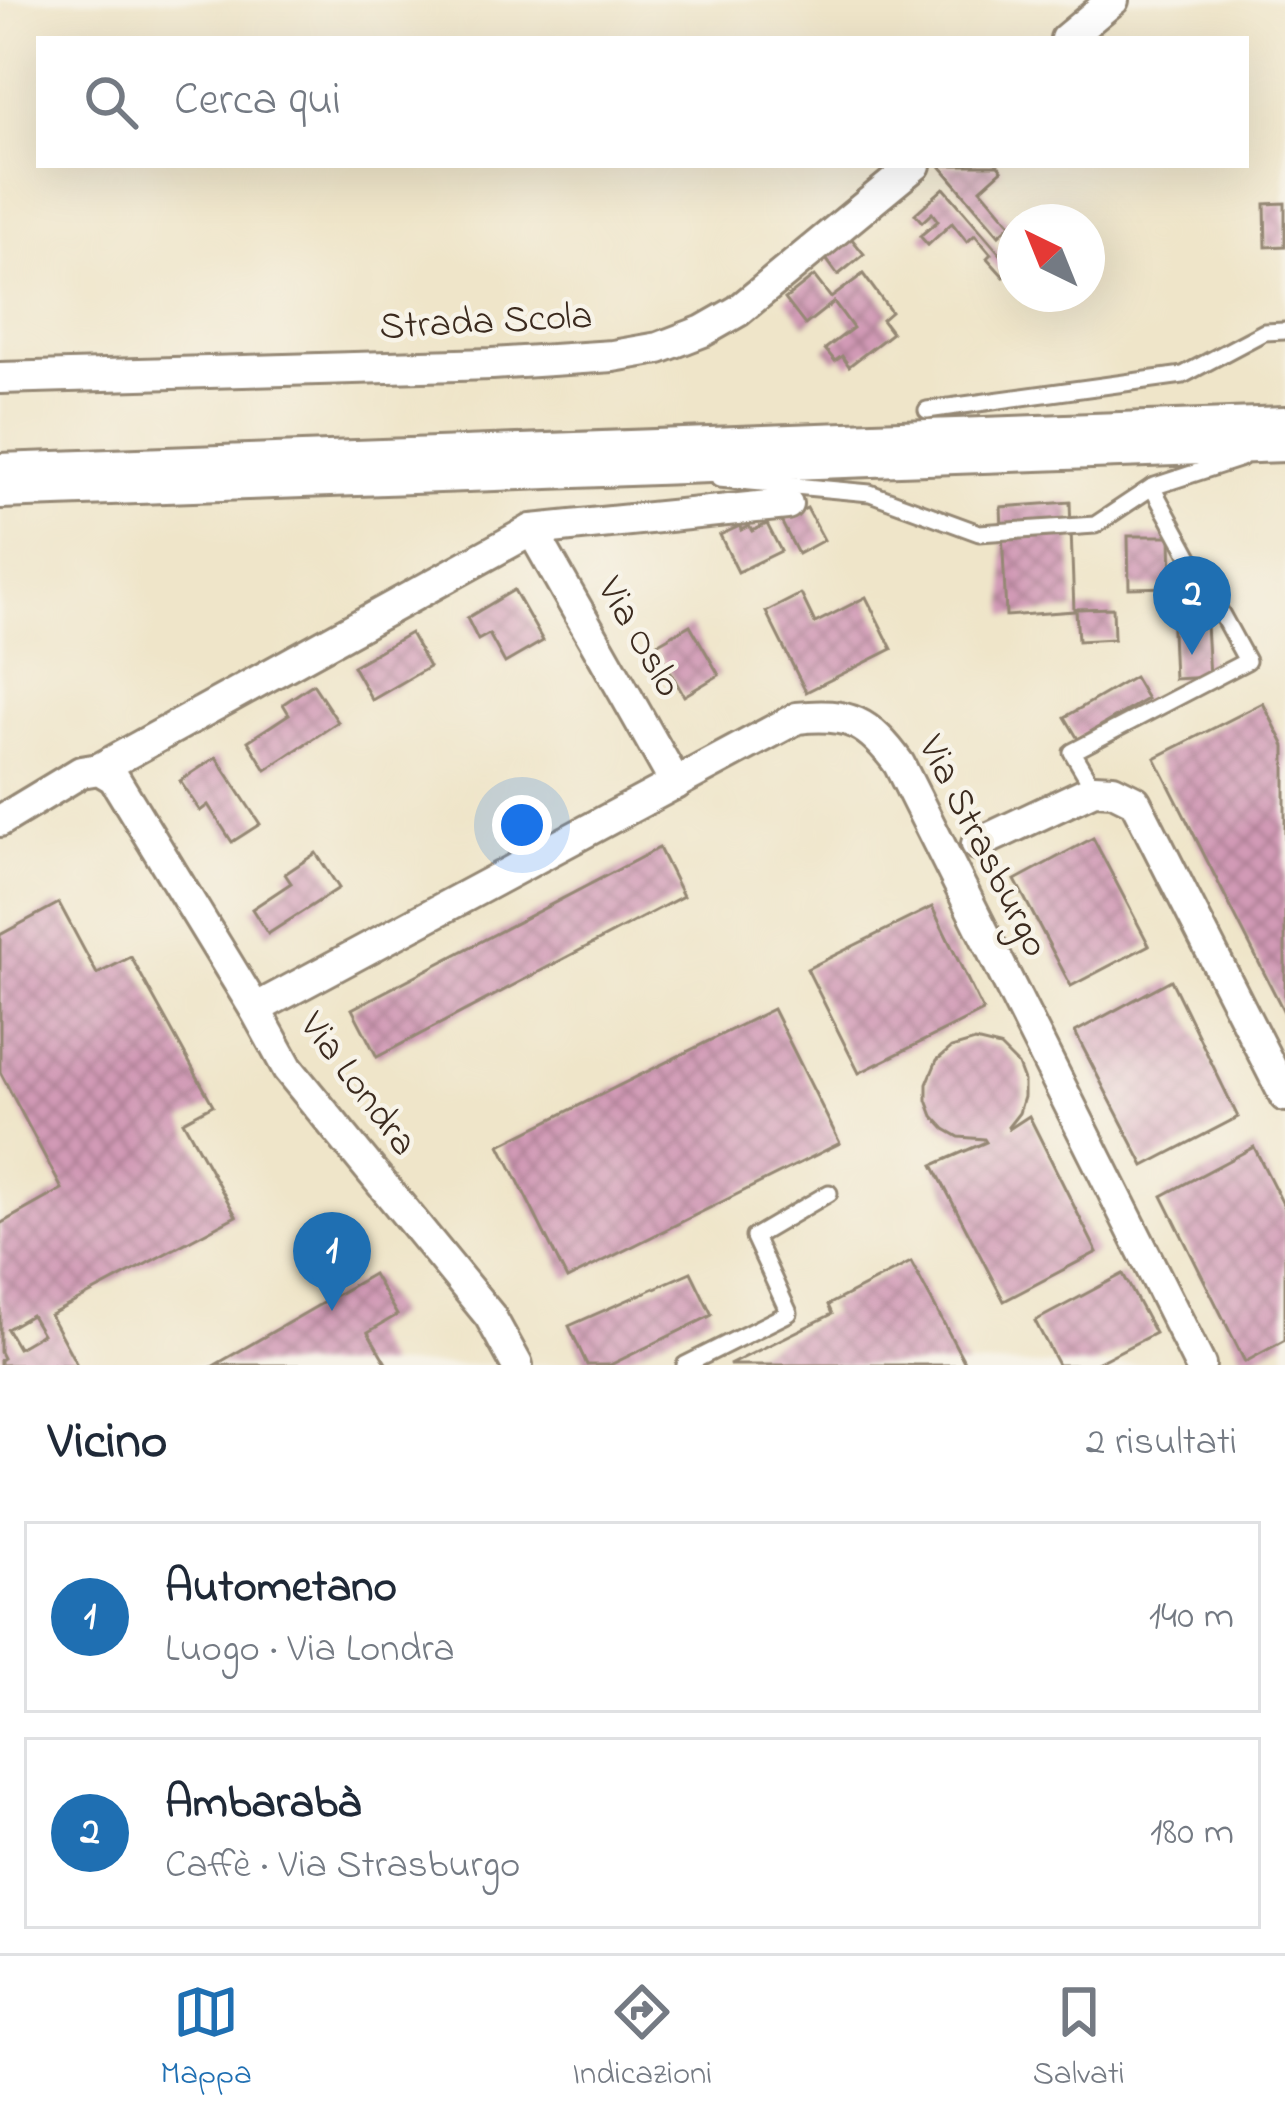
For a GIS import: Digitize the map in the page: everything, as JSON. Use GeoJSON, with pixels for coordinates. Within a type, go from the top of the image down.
{"type":"FeatureCollection","features":[{"type":"Feature","properties":{"kind":"highway"},"geometry":{"type":"LineString","coordinates":[[0,444],[1285,397]]}},
{"type":"Feature","properties":{"kind":"highway"},"geometry":{"type":"LineString","coordinates":[[0,481],[521,462],[1275,444]]}},
{"type":"Feature","properties":{"kind":"street"},"geometry":{"type":"LineString","coordinates":[[1070,36],[1113,0]]}},
{"type":"Feature","properties":{"kind":"street","name":"Strada Scola"},"geometry":{"type":"LineString","coordinates":[[0,378],[492,364],[644,351],[688,338],[738,310],[911,168]]}},
{"type":"Feature","properties":{"kind":"street"},"geometry":{"type":"LineString","coordinates":[[0,821],[81,772],[107,773],[532,530],[787,504]]}},
{"type":"Feature","properties":{"kind":"street","name":"Via Oslo"},"geometry":{"type":"LineString","coordinates":[[532,530],[676,784]]}},
{"type":"Feature","properties":{"kind":"street","name":"Via Strasburgo"},"geometry":{"type":"LineString","coordinates":[[255,1009],[747,742],[797,718],[826,715],[852,720],[881,740],[898,764],[1200,1365]]}},
{"type":"Feature","properties":{"kind":"street","name":"Via Londra"},"geometry":{"type":"LineString","coordinates":[[107,773],[288,1070],[490,1316],[517,1365]]}},
{"type":"Feature","properties":{"kind":"street"},"geometry":{"type":"LineString","coordinates":[[1094,789],[1113,790],[1136,801],[1285,1096]]}},
{"type":"Feature","properties":{"kind":"street","name":"Via Strasburgo"},"geometry":{"type":"LineString","coordinates":[[977,844],[1094,789]]}},
{"type":"Feature","properties":{"kind":"street"},"geometry":{"type":"LineString","coordinates":[[930,826],[977,844],[961,888]]}},
{"type":"Feature","properties":{"kind":"lane"},"geometry":{"type":"LineString","coordinates":[[927,410],[1183,375],[1264,332],[1285,331]]}},
{"type":"Feature","properties":{"kind":"lane"},"geometry":{"type":"LineString","coordinates":[[707,478],[870,493],[979,533],[1095,525],[1152,487],[1275,444]]}},
{"type":"Feature","properties":{"kind":"lane"},"geometry":{"type":"LineString","coordinates":[[521,462],[661,474]]}},
{"type":"Feature","properties":{"kind":"lane"},"geometry":{"type":"LineString","coordinates":[[1094,789],[1072,752],[1247,662],[1152,487]]}},
{"type":"Feature","properties":{"kind":"lane"},"geometry":{"type":"LineString","coordinates":[[685,1365],[789,1313],[754,1238],[829,1193]]}},
{"type":"Feature","properties":{"kind":"building"},"geometry":{"type":"Polygon","coordinates":[[[942,168],[1000,168],[981,189],[997,208],[997,233],[942,168]]]}},
{"type":"Feature","properties":{"kind":"building"},"geometry":{"type":"Polygon","coordinates":[[[944,188],[997,250],[997,269],[975,235],[967,242],[952,223],[928,245],[920,236],[938,221],[932,213],[922,222],[915,214],[944,188]]]}},
{"type":"Feature","properties":{"kind":"building"},"geometry":{"type":"Polygon","coordinates":[[[1285,203],[1285,246],[1266,247],[1265,204],[1285,203]]]}},
{"type":"Feature","properties":{"kind":"building"},"geometry":{"type":"Polygon","coordinates":[[[847,233],[864,254],[838,275],[821,252],[847,233]]]}},
{"type":"Feature","properties":{"kind":"building"},"geometry":{"type":"Polygon","coordinates":[[[863,274],[891,312],[882,320],[892,333],[849,366],[842,356],[835,361],[825,349],[853,328],[834,302],[805,325],[785,299],[814,276],[831,298],[863,274]]]}},
{"type":"Feature","properties":{"kind":"building"},"geometry":{"type":"Polygon","coordinates":[[[1070,502],[1074,611],[1006,616],[1001,507],[1070,502]]]}},
{"type":"Feature","properties":{"kind":"building"},"geometry":{"type":"Polygon","coordinates":[[[807,508],[824,540],[798,554],[781,521],[807,508]]]}},
{"type":"Feature","properties":{"kind":"building"},"geometry":{"type":"Polygon","coordinates":[[[767,524],[781,551],[738,572],[720,535],[740,526],[752,531],[767,524]]]}},
{"type":"Feature","properties":{"kind":"building"},"geometry":{"type":"Polygon","coordinates":[[[1128,536],[1171,536],[1172,587],[1129,588],[1128,536]]]}},
{"type":"Feature","properties":{"kind":"building"},"geometry":{"type":"Polygon","coordinates":[[[514,590],[543,641],[505,663],[489,634],[478,640],[467,618],[514,590]]]}},
{"type":"Feature","properties":{"kind":"building"},"geometry":{"type":"Polygon","coordinates":[[[801,594],[815,623],[866,597],[892,649],[806,692],[766,612],[801,594]]]}},
{"type":"Feature","properties":{"kind":"building"},"geometry":{"type":"Polygon","coordinates":[[[1205,606],[1209,677],[1174,679],[1171,607],[1205,606]]]}},
{"type":"Feature","properties":{"kind":"building"},"geometry":{"type":"Polygon","coordinates":[[[1113,608],[1114,639],[1078,641],[1076,609],[1113,608]]]}},
{"type":"Feature","properties":{"kind":"building"},"geometry":{"type":"Polygon","coordinates":[[[690,625],[719,675],[684,696],[655,645],[690,625]]]}},
{"type":"Feature","properties":{"kind":"building"},"geometry":{"type":"Polygon","coordinates":[[[410,633],[429,667],[372,700],[353,666],[410,633]]]}},
{"type":"Feature","properties":{"kind":"building"},"geometry":{"type":"Polygon","coordinates":[[[1134,677],[1147,699],[1078,739],[1065,717],[1134,677]]]}},
{"type":"Feature","properties":{"kind":"building"},"geometry":{"type":"Polygon","coordinates":[[[313,684],[338,722],[266,770],[248,741],[289,714],[283,704],[313,684]]]}},
{"type":"Feature","properties":{"kind":"building"},"geometry":{"type":"Polygon","coordinates":[[[1263,703],[1285,746],[1285,1014],[1155,758],[1263,703]]]}},
{"type":"Feature","properties":{"kind":"building"},"geometry":{"type":"Polygon","coordinates":[[[216,757],[260,824],[232,842],[208,805],[200,811],[180,781],[216,757]]]}},
{"type":"Feature","properties":{"kind":"building"},"geometry":{"type":"Polygon","coordinates":[[[1093,838],[1149,945],[1071,986],[1015,880],[1093,838]]]}},
{"type":"Feature","properties":{"kind":"building"},"geometry":{"type":"Polygon","coordinates":[[[659,848],[683,896],[377,1057],[352,1009],[659,848]]]}},
{"type":"Feature","properties":{"kind":"building"},"geometry":{"type":"Polygon","coordinates":[[[316,853],[339,888],[268,934],[252,909],[291,883],[285,874],[316,853]]]}},
{"type":"Feature","properties":{"kind":"building"},"geometry":{"type":"Polygon","coordinates":[[[59,903],[97,974],[131,957],[213,1105],[183,1121],[236,1216],[50,1315],[77,1365],[0,1365],[0,1224],[62,1189],[0,1072],[0,935],[59,903]],[[31,1315],[7,1329],[18,1348],[42,1334],[31,1315]]]}},
{"type":"Feature","properties":{"kind":"building"},"geometry":{"type":"Polygon","coordinates":[[[932,907],[983,1011],[859,1073],[807,969],[932,907]]]}},
{"type":"Feature","properties":{"kind":"building"},"geometry":{"type":"Polygon","coordinates":[[[1171,980],[1238,1117],[1144,1166],[1075,1032],[1171,980]]]}},
{"type":"Feature","properties":{"kind":"building"},"geometry":{"type":"Polygon","coordinates":[[[773,1009],[840,1143],[567,1279],[500,1145],[773,1009]]]}},
{"type":"Feature","properties":{"kind":"building"},"geometry":{"type":"Polygon","coordinates":[[[975,1041],[1000,1047],[1018,1065],[1024,1097],[1008,1127],[1029,1116],[1097,1252],[1004,1301],[933,1165],[986,1142],[945,1129],[927,1100],[927,1084],[937,1060],[951,1048],[975,1041]]]}},
{"type":"Feature","properties":{"kind":"building"},"geometry":{"type":"Polygon","coordinates":[[[1254,1147],[1285,1208],[1285,1340],[1245,1362],[1162,1196],[1254,1147]]]}},
{"type":"Feature","properties":{"kind":"building"},"geometry":{"type":"Polygon","coordinates":[[[911,1262],[966,1365],[729,1365],[832,1314],[828,1305],[911,1262]]]}},
{"type":"Feature","properties":{"kind":"building"},"geometry":{"type":"Polygon","coordinates":[[[691,1272],[712,1315],[610,1365],[587,1365],[569,1326],[691,1272]]]}},
{"type":"Feature","properties":{"kind":"building"},"geometry":{"type":"Polygon","coordinates":[[[373,1274],[397,1315],[368,1332],[387,1365],[215,1365],[373,1274]]]}},
{"type":"Feature","properties":{"kind":"building"},"geometry":{"type":"Polygon","coordinates":[[[1123,1274],[1155,1333],[1093,1365],[1058,1365],[1035,1321],[1123,1274]]]}},
{"type":"Feature","properties":{"kind":"place","name":"Ambarabà"},"geometry":{"type":"Point","coordinates":[1192,655]}},
{"type":"Feature","properties":{"kind":"place","name":"Autometano"},"geometry":{"type":"Point","coordinates":[332,1311]}}]}
